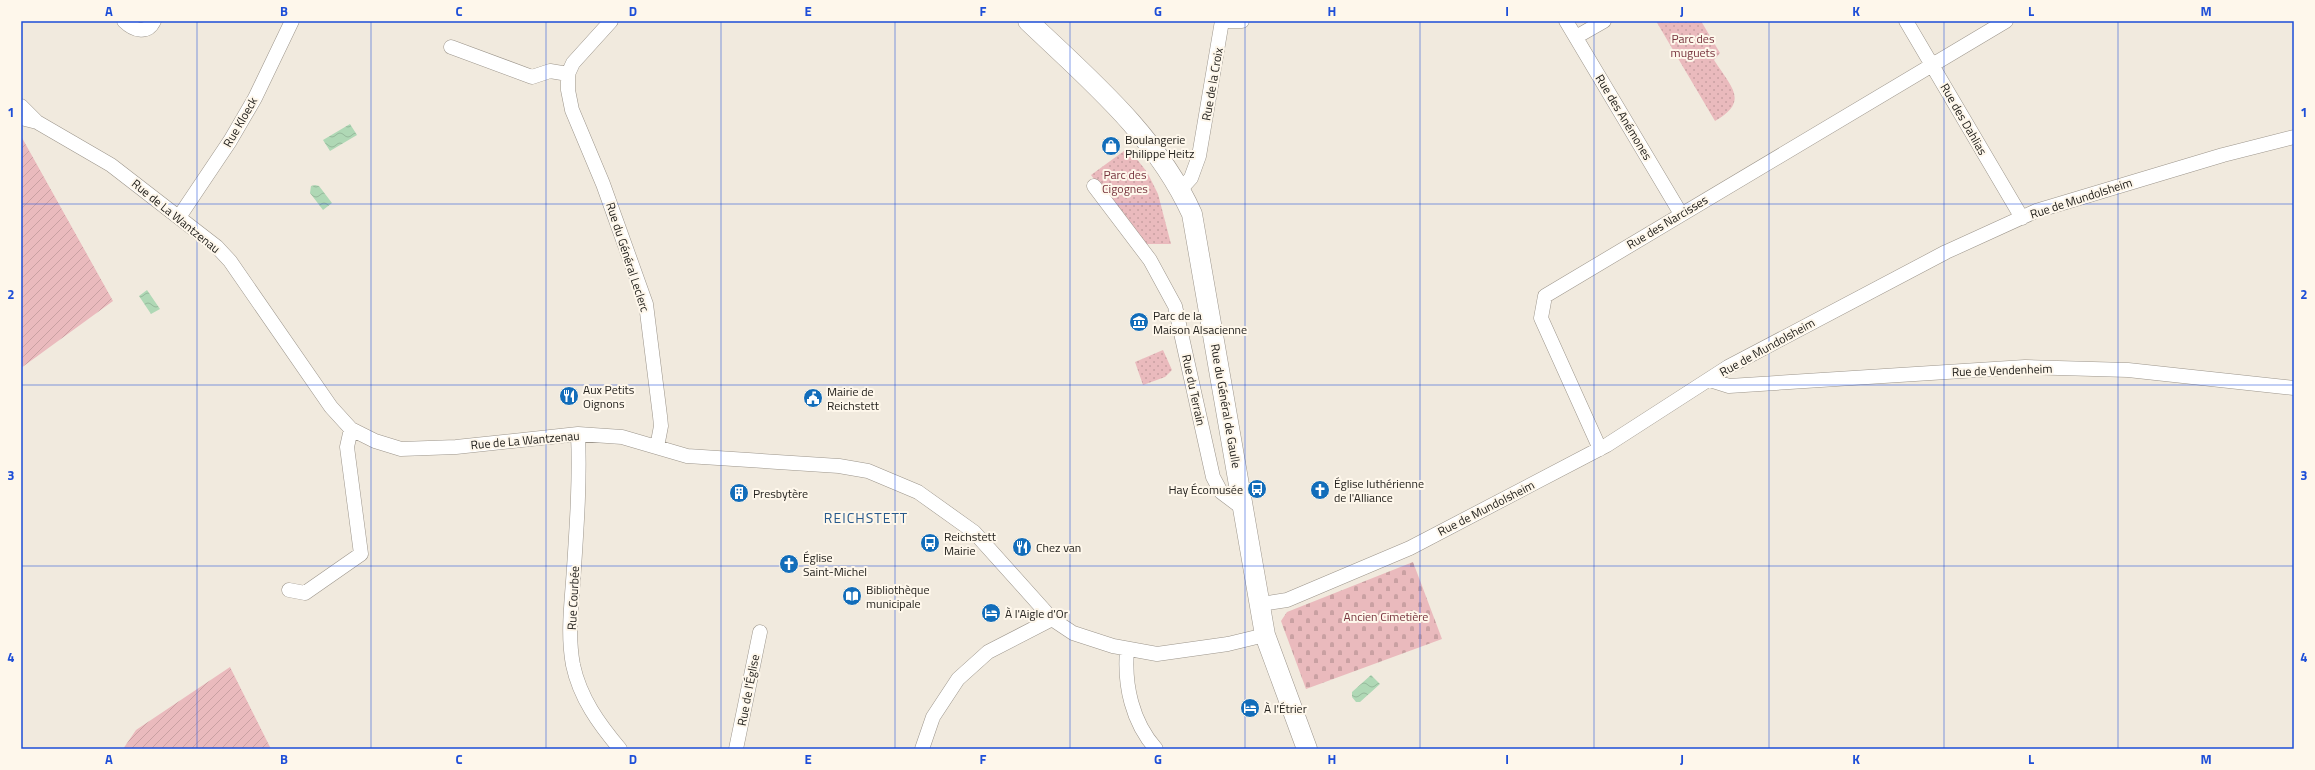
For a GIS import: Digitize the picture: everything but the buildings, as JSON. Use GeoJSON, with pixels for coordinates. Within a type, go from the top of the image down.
{"type":"FeatureCollection","features":[{"type":"Feature","properties":{"kind":"main road","name":"Rue du Général de Gaulle"},"geometry":{"type":"LineString","coordinates":[[1028,21],[1143,136],[1186,183],[1261,604],[1265,635],[1307,749]]}},
{"type":"Feature","properties":{"kind":"street"},"geometry":{"type":"LineString","coordinates":[[124,21],[131,28],[142,30],[151,26],[154,21]]}},
{"type":"Feature","properties":{"kind":"street","name":"Rue Kloeck"},"geometry":{"type":"LineString","coordinates":[[179,217],[230,141],[255,98],[292,21]]}},
{"type":"Feature","properties":{"kind":"street"},"geometry":{"type":"LineString","coordinates":[[451,47],[532,77],[550,71],[568,74],[573,63],[610,21]]}},
{"type":"Feature","properties":{"kind":"street","name":"Rue de la Croix"},"geometry":{"type":"LineString","coordinates":[[1186,183],[1199,156],[1222,21]]}},
{"type":"Feature","properties":{"kind":"street"},"geometry":{"type":"LineString","coordinates":[[1228,21],[1242,21]]}},
{"type":"Feature","properties":{"kind":"street","name":"Rue des Anémones"},"geometry":{"type":"LineString","coordinates":[[1566,21],[1681,214]]}},
{"type":"Feature","properties":{"kind":"street"},"geometry":{"type":"LineString","coordinates":[[1576,37],[1604,21]]}},
{"type":"Feature","properties":{"kind":"street","name":"Rue des Dahlias"},"geometry":{"type":"LineString","coordinates":[[1906,21],[2022,218]]}},
{"type":"Feature","properties":{"kind":"street","name":"Rue des Narcisses"},"geometry":{"type":"LineString","coordinates":[[1600,449],[1541,318],[1545,296],[2006,21]]}},
{"type":"Feature","properties":{"kind":"street","name":"Rue du Général Leclerc"},"geometry":{"type":"LineString","coordinates":[[568,74],[568,90],[572,110],[603,184],[646,304],[661,426],[657,447]]}},
{"type":"Feature","properties":{"kind":"street"},"geometry":{"type":"LineString","coordinates":[[21,106],[37,122]]}},
{"type":"Feature","properties":{"kind":"street","name":"Rue de La Wantzenau"},"geometry":{"type":"LineString","coordinates":[[21,118],[37,122],[111,165],[217,247],[230,261],[331,407],[351,429],[375,442],[401,449],[456,447],[578,434],[622,437],[687,456],[839,466],[861,469],[918,492],[974,532],[1052,620],[1073,633],[1127,650],[1147,653],[1170,652],[1228,644],[1265,635]]}},
{"type":"Feature","properties":{"kind":"street","name":"Rue de Mundolsheim"},"geometry":{"type":"LineString","coordinates":[[1261,604],[1287,600],[1394,556],[1600,449],[1710,380],[1728,367],[1946,252],[2036,211],[2216,157],[2294,137]]}},
{"type":"Feature","properties":{"kind":"street","name":"Rue du Terrain"},"geometry":{"type":"LineString","coordinates":[[1094,186],[1150,260],[1175,306],[1213,476],[1221,492],[1244,510]]}},
{"type":"Feature","properties":{"kind":"street","name":"Rue de Vendenheim"},"geometry":{"type":"LineString","coordinates":[[1710,380],[1729,386],[2025,367],[2128,370],[2294,388]]}},
{"type":"Feature","properties":{"kind":"street"},"geometry":{"type":"LineString","coordinates":[[289,590],[305,593],[361,554],[347,447],[351,429]]}},
{"type":"Feature","properties":{"kind":"street","name":"Rue Courbée"},"geometry":{"type":"LineString","coordinates":[[578,434],[577,535],[570,628],[573,665],[583,695],[598,723],[620,749]]}},
{"type":"Feature","properties":{"kind":"street"},"geometry":{"type":"LineString","coordinates":[[922,749],[933,717],[958,679],[988,652],[1052,620]]}},
{"type":"Feature","properties":{"kind":"street","name":"Rue de l'Église"},"geometry":{"type":"LineString","coordinates":[[736,749],[760,632]]}},
{"type":"Feature","properties":{"kind":"street"},"geometry":{"type":"LineString","coordinates":[[1127,650],[1126,665],[1131,703],[1150,747]]}},
{"type":"Feature","properties":{"kind":"green space","name":"Parc des muguets"},"geometry":{"type":"Polygon","coordinates":[[[1656,21],[1701,21],[1720,53],[1714,60],[1734,93],[1735,100],[1732,107],[1726,114],[1715,121],[1656,21]]]}},
{"type":"Feature","properties":{"kind":"green space"},"geometry":{"type":"Polygon","coordinates":[[[21,136],[113,301],[21,368],[21,136]]]}},
{"type":"Feature","properties":{"kind":"green space","name":"Parc des Cigognes"},"geometry":{"type":"Polygon","coordinates":[[[1128,148],[1147,172],[1158,194],[1171,244],[1143,244],[1091,175],[1128,148]]]}},
{"type":"Feature","properties":{"kind":"green space"},"geometry":{"type":"Polygon","coordinates":[[[1163,350],[1172,370],[1165,377],[1143,385],[1135,362],[1163,350]]]}},
{"type":"Feature","properties":{"kind":"green space","name":"Ancien Cimetière"},"geometry":{"type":"Polygon","coordinates":[[[1413,562],[1442,639],[1306,689],[1281,621],[1287,612],[1413,562]]]}},
{"type":"Feature","properties":{"kind":"green space"},"geometry":{"type":"Polygon","coordinates":[[[230,667],[271,749],[123,749],[136,730],[230,667]]]}},
{"type":"Feature","properties":{"kind":"water"},"geometry":{"type":"Polygon","coordinates":[[[350,124],[357,135],[330,151],[323,140],[350,124]]]}},
{"type":"Feature","properties":{"kind":"water"},"geometry":{"type":"Polygon","coordinates":[[[311,186],[319,186],[332,203],[323,210],[310,193],[311,186]]]}},
{"type":"Feature","properties":{"kind":"water"},"geometry":{"type":"Polygon","coordinates":[[[147,290],[160,309],[151,314],[139,296],[147,290]]]}},
{"type":"Feature","properties":{"kind":"water"},"geometry":{"type":"Polygon","coordinates":[[[1371,675],[1380,684],[1360,702],[1356,702],[1352,697],[1352,692],[1371,675]]]}},
{"type":"Feature","properties":{"kind":"place","name":"Boulangerie Philippe Heitz"},"geometry":{"type":"Point","coordinates":[1111,146]}},
{"type":"Feature","properties":{"kind":"place","name":"Parc de la Maison Alsacienne"},"geometry":{"type":"Point","coordinates":[1139,322]}},
{"type":"Feature","properties":{"kind":"place","name":"Aux Petits Oignons"},"geometry":{"type":"Point","coordinates":[569,396]}},
{"type":"Feature","properties":{"kind":"place","name":"Mairie de Reichstett"},"geometry":{"type":"Point","coordinates":[813,398]}},
{"type":"Feature","properties":{"kind":"place","name":"Hay Écomusée"},"geometry":{"type":"Point","coordinates":[1257,489]}},
{"type":"Feature","properties":{"kind":"place","name":"Église luthérienne de l'Alliance"},"geometry":{"type":"Point","coordinates":[1320,490]}},
{"type":"Feature","properties":{"kind":"place","name":"Presbytère"},"geometry":{"type":"Point","coordinates":[739,493]}},
{"type":"Feature","properties":{"kind":"place","name":"Reichstett Mairie"},"geometry":{"type":"Point","coordinates":[930,543]}},
{"type":"Feature","properties":{"kind":"place","name":"Chez van"},"geometry":{"type":"Point","coordinates":[1022,547]}},
{"type":"Feature","properties":{"kind":"place","name":"Église Saint-Michel"},"geometry":{"type":"Point","coordinates":[789,564]}},
{"type":"Feature","properties":{"kind":"place","name":"Bibliothèque municipale"},"geometry":{"type":"Point","coordinates":[852,596]}},
{"type":"Feature","properties":{"kind":"place","name":"À l'Aigle d'Or"},"geometry":{"type":"Point","coordinates":[991,613]}},
{"type":"Feature","properties":{"kind":"place","name":"À l'Étrier"},"geometry":{"type":"Point","coordinates":[1250,708]}},
{"type":"Feature","properties":{"kind":"district","name":"REICHSTETT"},"geometry":{"type":"Point","coordinates":[866,517]}}]}
